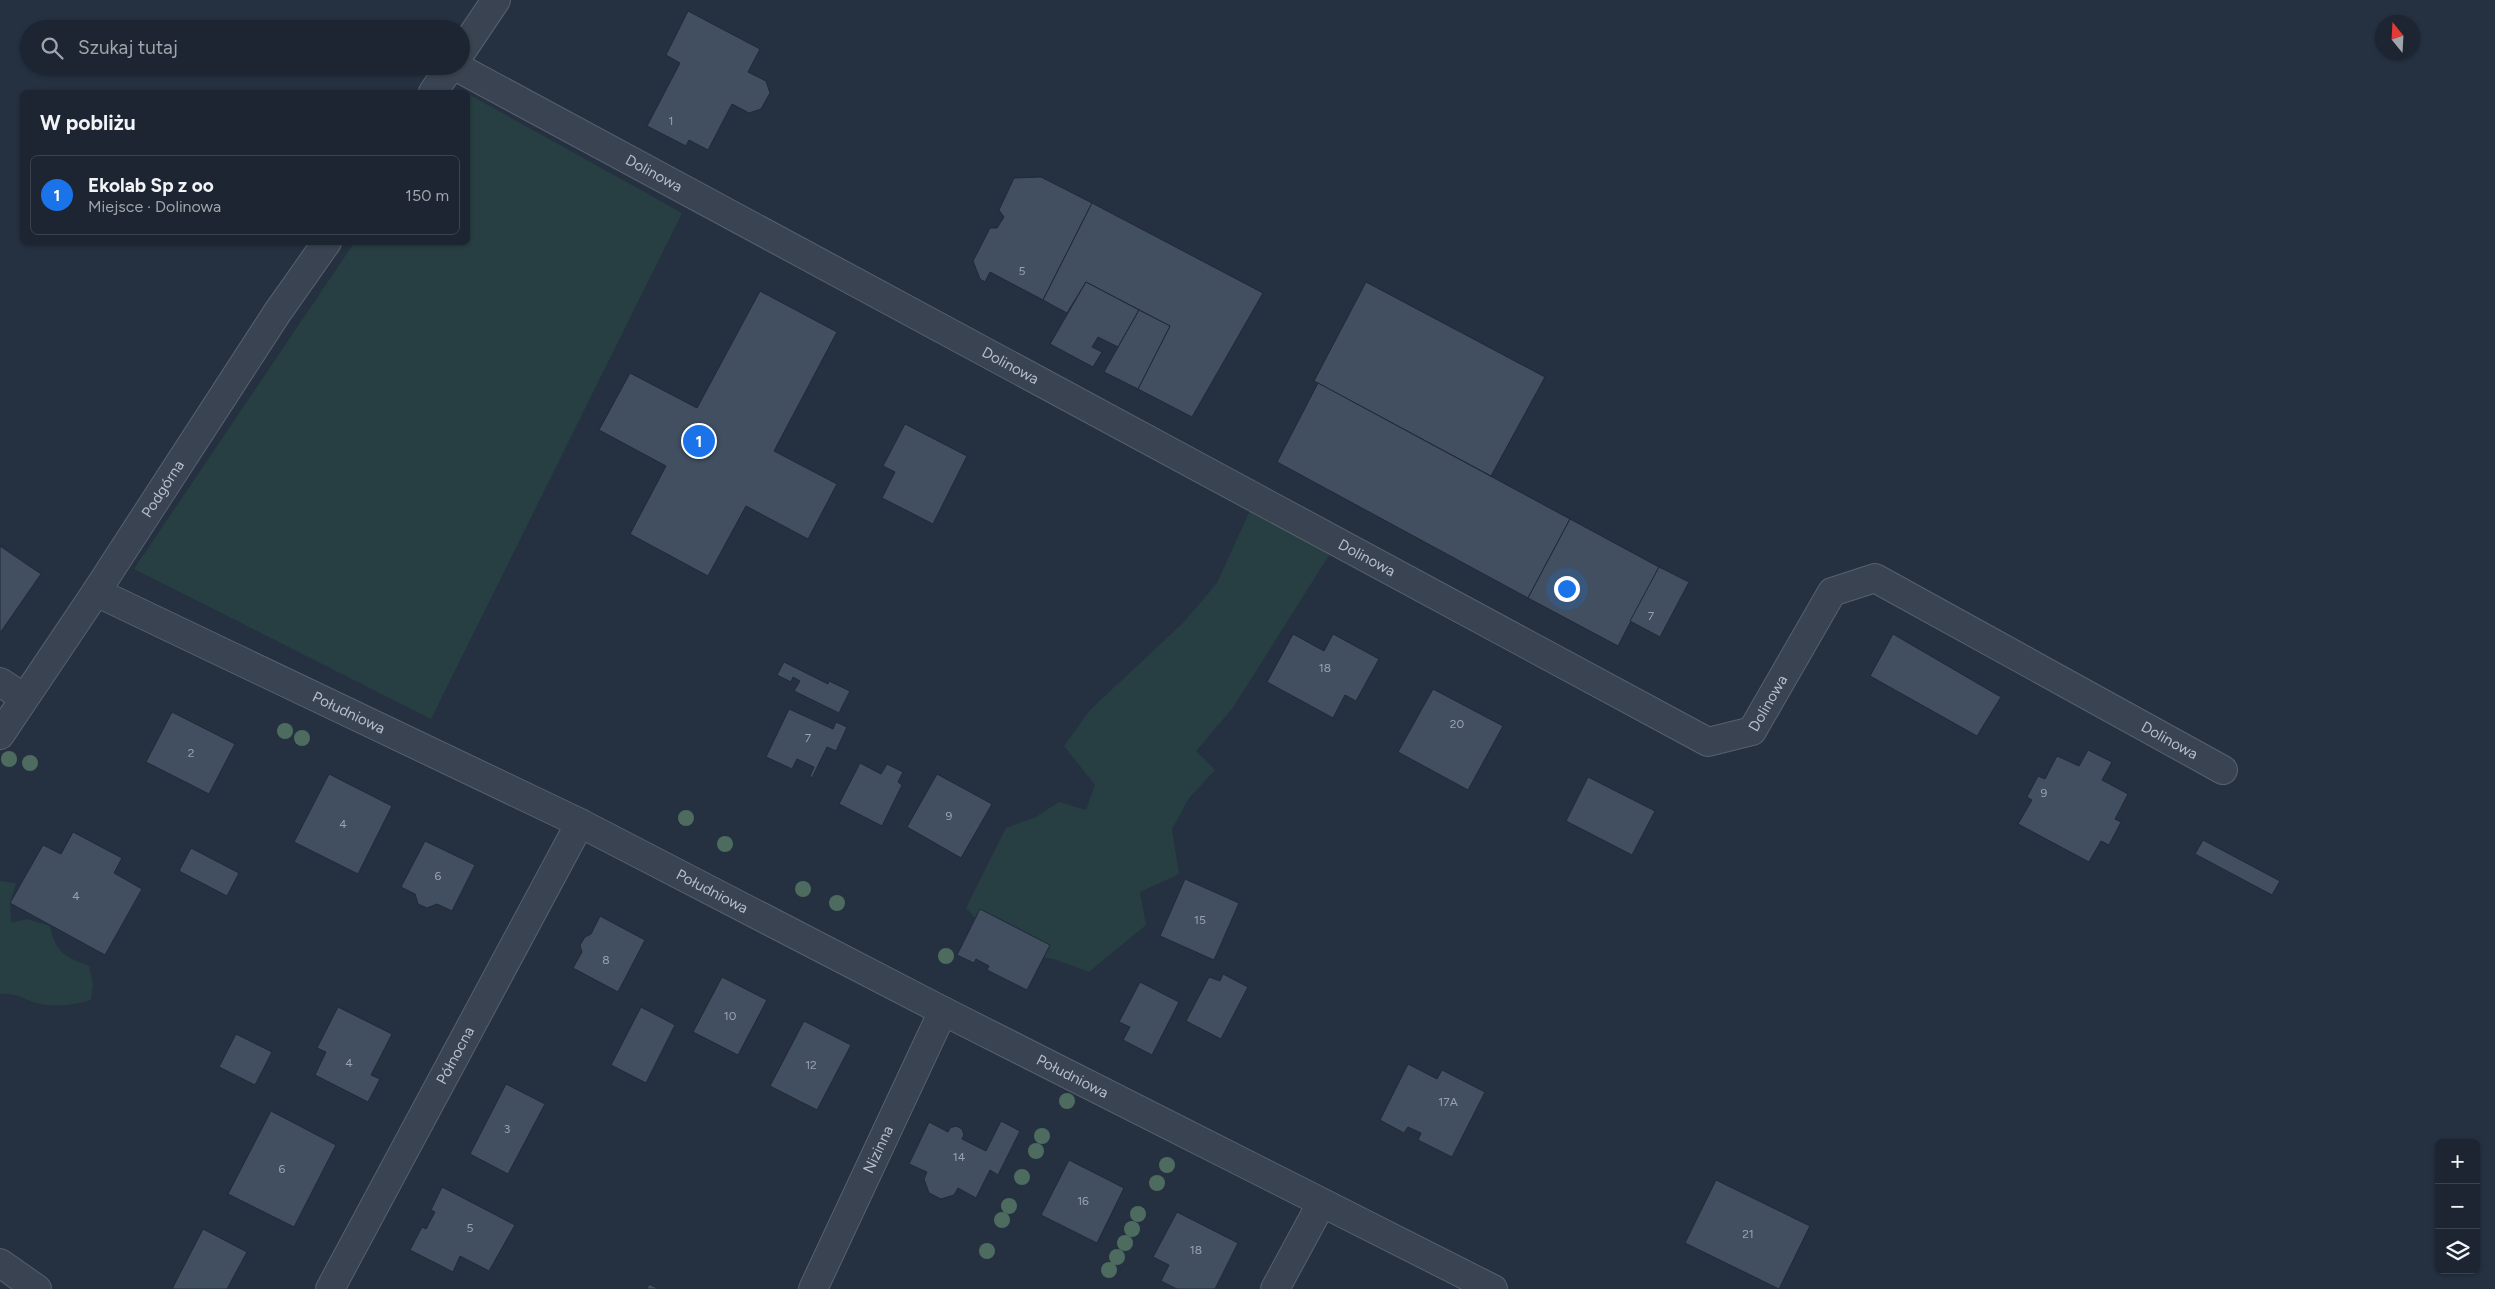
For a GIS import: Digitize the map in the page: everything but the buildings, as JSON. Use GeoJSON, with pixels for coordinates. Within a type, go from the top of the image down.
{"type":"FeatureCollection","features":[{"type":"Feature","properties":{"kind":"street"},"geometry":{"type":"LineString","coordinates":[[470,39],[496,0]]}},
{"type":"Feature","properties":{"kind":"street"},"geometry":{"type":"LineString","coordinates":[[435,90],[446,75]]}},
{"type":"Feature","properties":{"kind":"street","name":"Dolinowa"},"geometry":{"type":"LineString","coordinates":[[470,75],[1708,742],[1752,731],[1832,592],[1875,578],[2223,770]]}},
{"type":"Feature","properties":{"kind":"street","name":"Podgórna"},"geometry":{"type":"LineString","coordinates":[[0,735],[96,592],[277,313],[324,245]]}},
{"type":"Feature","properties":{"kind":"street","name":"Południowa"},"geometry":{"type":"LineString","coordinates":[[96,592],[580,823],[1321,1204],[1493,1289]]}},
{"type":"Feature","properties":{"kind":"street"},"geometry":{"type":"LineString","coordinates":[[0,682],[24,698]]}},
{"type":"Feature","properties":{"kind":"street","name":"Północna"},"geometry":{"type":"LineString","coordinates":[[330,1289],[580,823]]}},
{"type":"Feature","properties":{"kind":"street","name":"Nizinna"},"geometry":{"type":"LineString","coordinates":[[813,1289],[943,1011]]}},
{"type":"Feature","properties":{"kind":"street"},"geometry":{"type":"LineString","coordinates":[[1275,1289],[1321,1204]]}},
{"type":"Feature","properties":{"kind":"street"},"geometry":{"type":"LineString","coordinates":[[0,1263],[37,1289]]}},
{"type":"Feature","properties":{"kind":"green space"},"geometry":{"type":"Polygon","coordinates":[[[470,95],[682,213],[431,719],[134,569],[353,245],[470,245],[470,95]]]}},
{"type":"Feature","properties":{"kind":"green space"},"geometry":{"type":"Polygon","coordinates":[[[1253,504],[1333,549],[1232,709],[1196,751],[1215,770],[1189,798],[1172,829],[1179,874],[1140,892],[1146,925],[1089,972],[1054,959],[1005,951],[966,908],[1006,828],[1036,817],[1059,802],[1086,810],[1095,785],[1064,746],[1090,710],[1184,622],[1217,583],[1253,504]]]}},
{"type":"Feature","properties":{"kind":"green space"},"geometry":{"type":"Polygon","coordinates":[[[0,881],[16,883],[10,903],[11,923],[27,919],[50,926],[58,948],[73,960],[89,966],[93,984],[91,1000],[58,1006],[37,1003],[14,995],[0,994],[0,881]]]}},
{"type":"Feature","properties":{"kind":"place","name":"Ekolab Sp z oo"},"geometry":{"type":"Point","coordinates":[699,441]}}]}
